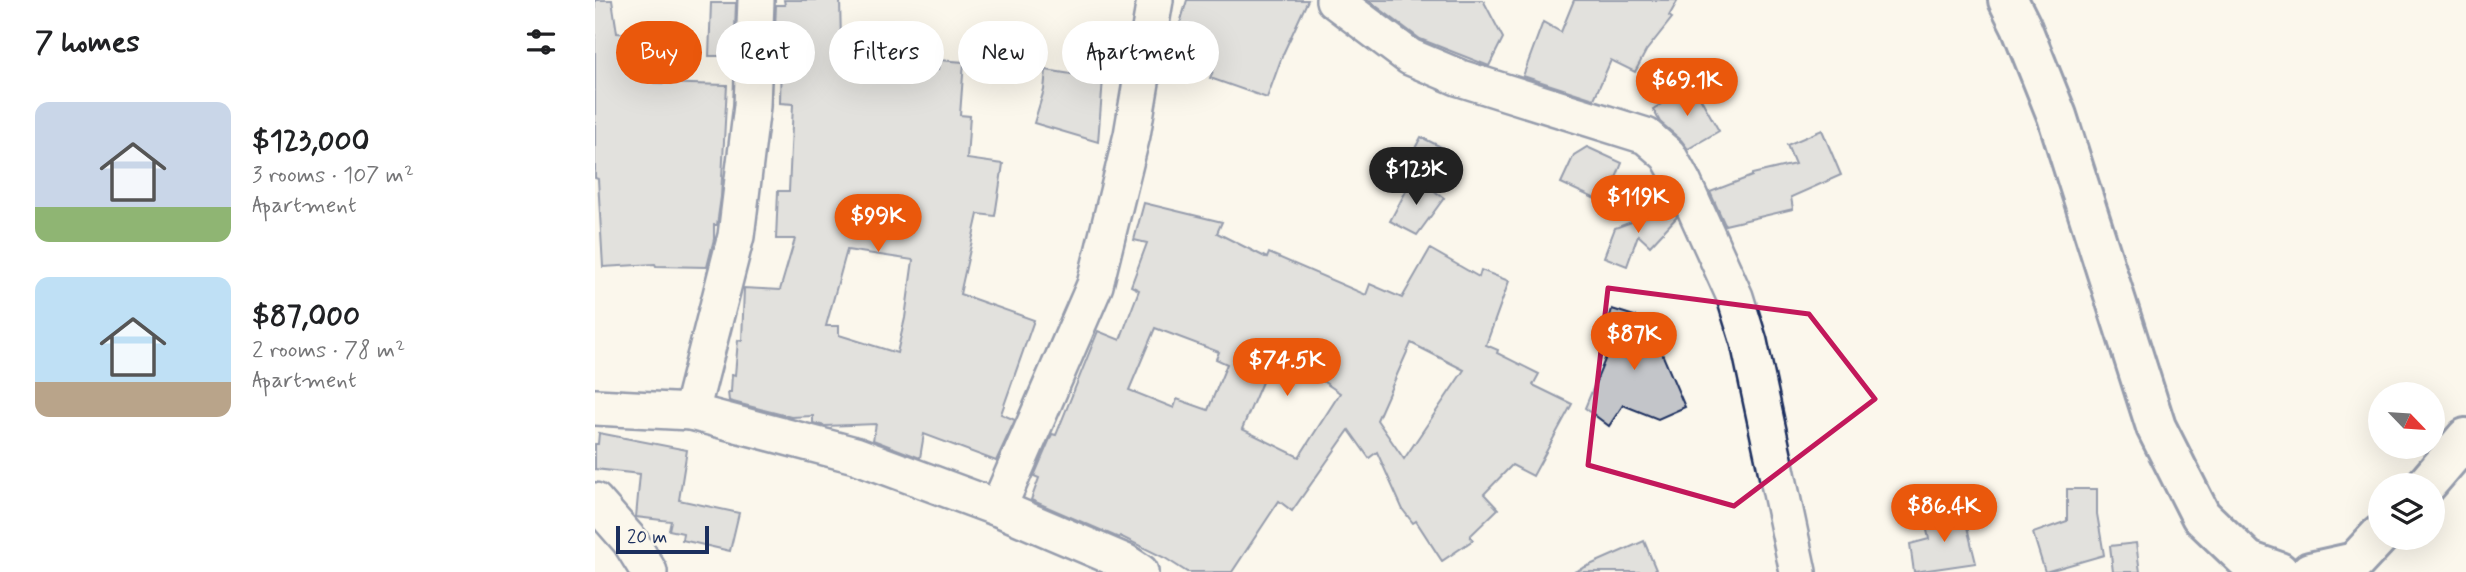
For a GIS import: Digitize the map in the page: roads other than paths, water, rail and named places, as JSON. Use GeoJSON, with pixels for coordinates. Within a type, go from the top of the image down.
{"type":"FeatureCollection","features":[{"type":"Feature","properties":{"kind":"main road"},"geometry":{"type":"LineString","coordinates":[[2008,0],[2057,116],[2156,427],[2201,516],[2248,562],[2279,572]]}},
{"type":"Feature","properties":{"kind":"main road"},"geometry":{"type":"LineString","coordinates":[[2436,473],[2466,438]]}},
{"type":"Feature","properties":{"kind":"main road"},"geometry":{"type":"LineString","coordinates":[[2310,572],[2371,557]]}},
{"type":"Feature","properties":{"kind":"street"},"geometry":{"type":"LineString","coordinates":[[691,412],[736,236],[752,106],[756,0]]}},
{"type":"Feature","properties":{"kind":"street"},"geometry":{"type":"LineString","coordinates":[[998,509],[1095,285],[1132,135],[1156,0]]}},
{"type":"Feature","properties":{"kind":"street"},"geometry":{"type":"LineString","coordinates":[[1334,0],[1410,57],[1460,78],[1646,136],[1668,155],[1735,297],[1745,330],[1798,572]]}},
{"type":"Feature","properties":{"kind":"street"},"geometry":{"type":"LineString","coordinates":[[595,407],[691,412],[855,455],[998,509],[1125,562],[1140,572]]}},
{"type":"Feature","properties":{"kind":"street"},"geometry":{"type":"LineString","coordinates":[[595,501],[630,541],[649,572]]}}]}
